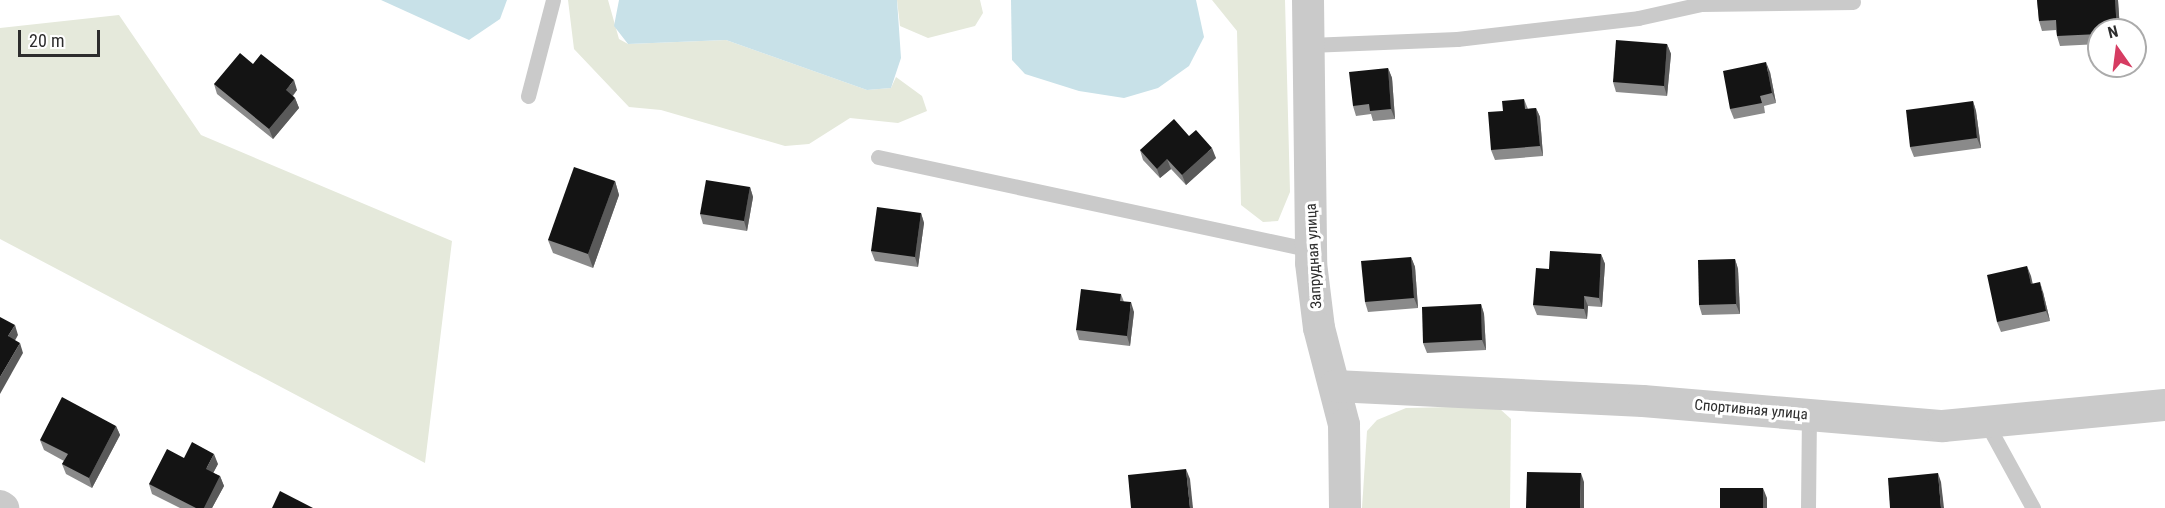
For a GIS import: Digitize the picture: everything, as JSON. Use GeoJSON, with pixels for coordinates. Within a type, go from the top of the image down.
{"type":"FeatureCollection","features":[{"type":"Feature","properties":{"kind":"street","name":"Запрудная улица"},"geometry":{"type":"LineString","coordinates":[[1308,0],[1310,250],[1319,328],[1344,425],[1345,508]]}},
{"type":"Feature","properties":{"kind":"street","name":"Спортивная улица"},"geometry":{"type":"LineString","coordinates":[[1335,386],[1987,424],[2165,405]]}},
{"type":"Feature","properties":{"kind":"lane"},"geometry":{"type":"LineString","coordinates":[[528,96],[554,0]]}},
{"type":"Feature","properties":{"kind":"lane"},"geometry":{"type":"LineString","coordinates":[[1309,45],[1457,39],[1638,18],[1701,4],[1853,2]]}},
{"type":"Feature","properties":{"kind":"lane"},"geometry":{"type":"LineString","coordinates":[[878,157],[1310,250]]}},
{"type":"Feature","properties":{"kind":"lane"},"geometry":{"type":"LineString","coordinates":[[1808,508],[1809,415]]}},
{"type":"Feature","properties":{"kind":"lane"},"geometry":{"type":"LineString","coordinates":[[1987,424],[2033,508]]}},
{"type":"Feature","properties":{"kind":"shaded area"},"geometry":{"type":"Polygon","coordinates":[[[568,0],[608,0],[619,39],[628,44],[726,40],[867,90],[891,88],[896,77],[922,96],[927,111],[898,123],[850,118],[809,144],[785,146],[661,110],[629,107],[574,49],[568,0]]]}},
{"type":"Feature","properties":{"kind":"shaded area"},"geometry":{"type":"Polygon","coordinates":[[[897,0],[980,0],[983,13],[975,26],[928,38],[900,26],[897,0]]]}},
{"type":"Feature","properties":{"kind":"shaded area"},"geometry":{"type":"Polygon","coordinates":[[[1212,0],[1285,0],[1290,192],[1278,221],[1263,222],[1241,205],[1237,31],[1212,0]]]}},
{"type":"Feature","properties":{"kind":"shaded area"},"geometry":{"type":"Polygon","coordinates":[[[119,15],[201,135],[452,241],[425,463],[0,239],[0,28],[119,15]]]}},
{"type":"Feature","properties":{"kind":"shaded area"},"geometry":{"type":"Polygon","coordinates":[[[1406,408],[1500,409],[1511,419],[1510,508],[1362,508],[1367,431],[1377,420],[1406,408]]]}},
{"type":"Feature","properties":{"kind":"water"},"geometry":{"type":"Polygon","coordinates":[[[381,0],[507,0],[500,19],[469,40],[381,0]]]}},
{"type":"Feature","properties":{"kind":"water"},"geometry":{"type":"Polygon","coordinates":[[[619,0],[897,0],[901,58],[891,88],[867,90],[726,40],[628,44],[614,26],[619,0]]]}},
{"type":"Feature","properties":{"kind":"water"},"geometry":{"type":"Polygon","coordinates":[[[1011,0],[1196,0],[1204,37],[1189,66],[1158,88],[1124,98],[1079,91],[1025,74],[1012,60],[1011,0]]]}},
{"type":"Feature","properties":{"kind":"building"},"geometry":{"type":"Polygon","coordinates":[[[2037,0],[2115,0],[2116,18],[2087,18],[2087,35],[2057,36],[2056,20],[2039,21],[2037,0]]]}},
{"type":"Feature","properties":{"kind":"building"},"geometry":{"type":"Polygon","coordinates":[[[1616,40],[1667,44],[1664,86],[1613,82],[1616,40]]]}},
{"type":"Feature","properties":{"kind":"building"},"geometry":{"type":"Polygon","coordinates":[[[240,53],[253,64],[261,54],[294,80],[286,90],[295,98],[269,129],[214,84],[240,53]]]}},
{"type":"Feature","properties":{"kind":"building"},"geometry":{"type":"Polygon","coordinates":[[[1766,62],[1772,93],[1760,96],[1762,103],[1730,109],[1723,71],[1766,62]]]}},
{"type":"Feature","properties":{"kind":"building"},"geometry":{"type":"Polygon","coordinates":[[[1388,68],[1391,109],[1370,111],[1369,104],[1353,106],[1349,72],[1388,68]]]}},
{"type":"Feature","properties":{"kind":"building"},"geometry":{"type":"Polygon","coordinates":[[[1524,99],[1525,109],[1536,108],[1540,146],[1491,150],[1488,112],[1503,111],[1502,101],[1524,99]]]}},
{"type":"Feature","properties":{"kind":"building"},"geometry":{"type":"Polygon","coordinates":[[[1973,101],[1977,138],[1910,147],[1906,110],[1973,101]]]}},
{"type":"Feature","properties":{"kind":"building"},"geometry":{"type":"Polygon","coordinates":[[[1174,119],[1189,136],[1196,130],[1212,148],[1182,175],[1167,159],[1157,169],[1140,150],[1174,119]]]}},
{"type":"Feature","properties":{"kind":"building"},"geometry":{"type":"Polygon","coordinates":[[[574,167],[615,181],[588,254],[548,240],[574,167]]]}},
{"type":"Feature","properties":{"kind":"building"},"geometry":{"type":"Polygon","coordinates":[[[706,180],[750,187],[744,221],[700,214],[706,180]]]}},
{"type":"Feature","properties":{"kind":"building"},"geometry":{"type":"Polygon","coordinates":[[[877,207],[921,213],[915,257],[871,251],[877,207]]]}},
{"type":"Feature","properties":{"kind":"building"},"geometry":{"type":"Polygon","coordinates":[[[1550,251],[1601,254],[1599,298],[1584,296],[1584,309],[1533,305],[1536,268],[1549,269],[1550,251]]]}},
{"type":"Feature","properties":{"kind":"building"},"geometry":{"type":"Polygon","coordinates":[[[1411,257],[1414,298],[1365,302],[1361,261],[1411,257]]]}},
{"type":"Feature","properties":{"kind":"building"},"geometry":{"type":"Polygon","coordinates":[[[1735,259],[1736,304],[1699,305],[1698,260],[1735,259]]]}},
{"type":"Feature","properties":{"kind":"building"},"geometry":{"type":"Polygon","coordinates":[[[2027,266],[2031,284],[2040,282],[2046,311],[1997,322],[1987,275],[2027,266]]]}},
{"type":"Feature","properties":{"kind":"building"},"geometry":{"type":"Polygon","coordinates":[[[1081,289],[1121,294],[1120,301],[1131,302],[1127,336],[1076,330],[1081,289]]]}},
{"type":"Feature","properties":{"kind":"building"},"geometry":{"type":"Polygon","coordinates":[[[1481,304],[1482,340],[1423,343],[1422,307],[1481,304]]]}},
{"type":"Feature","properties":{"kind":"building"},"geometry":{"type":"Polygon","coordinates":[[[0,317],[15,325],[8,336],[20,343],[0,377],[0,317]]]}},
{"type":"Feature","properties":{"kind":"building"},"geometry":{"type":"Polygon","coordinates":[[[62,397],[116,426],[89,478],[62,464],[68,454],[40,440],[62,397]]]}},
{"type":"Feature","properties":{"kind":"building"},"geometry":{"type":"Polygon","coordinates":[[[192,442],[214,454],[206,469],[220,476],[204,508],[196,508],[149,484],[167,449],[184,458],[192,442]]]}},
{"type":"Feature","properties":{"kind":"building"},"geometry":{"type":"Polygon","coordinates":[[[1186,469],[1190,508],[1131,508],[1128,475],[1186,469]]]}},
{"type":"Feature","properties":{"kind":"building"},"geometry":{"type":"Polygon","coordinates":[[[1527,472],[1581,473],[1580,508],[1526,508],[1527,472]]]}},
{"type":"Feature","properties":{"kind":"building"},"geometry":{"type":"Polygon","coordinates":[[[1938,473],[1941,508],[1890,508],[1888,478],[1938,473]]]}},
{"type":"Feature","properties":{"kind":"building"},"geometry":{"type":"Polygon","coordinates":[[[1720,488],[1763,488],[1763,508],[1720,508],[1720,488]]]}},
{"type":"Feature","properties":{"kind":"building"},"geometry":{"type":"Polygon","coordinates":[[[280,491],[313,508],[272,508],[280,491]]]}}]}
